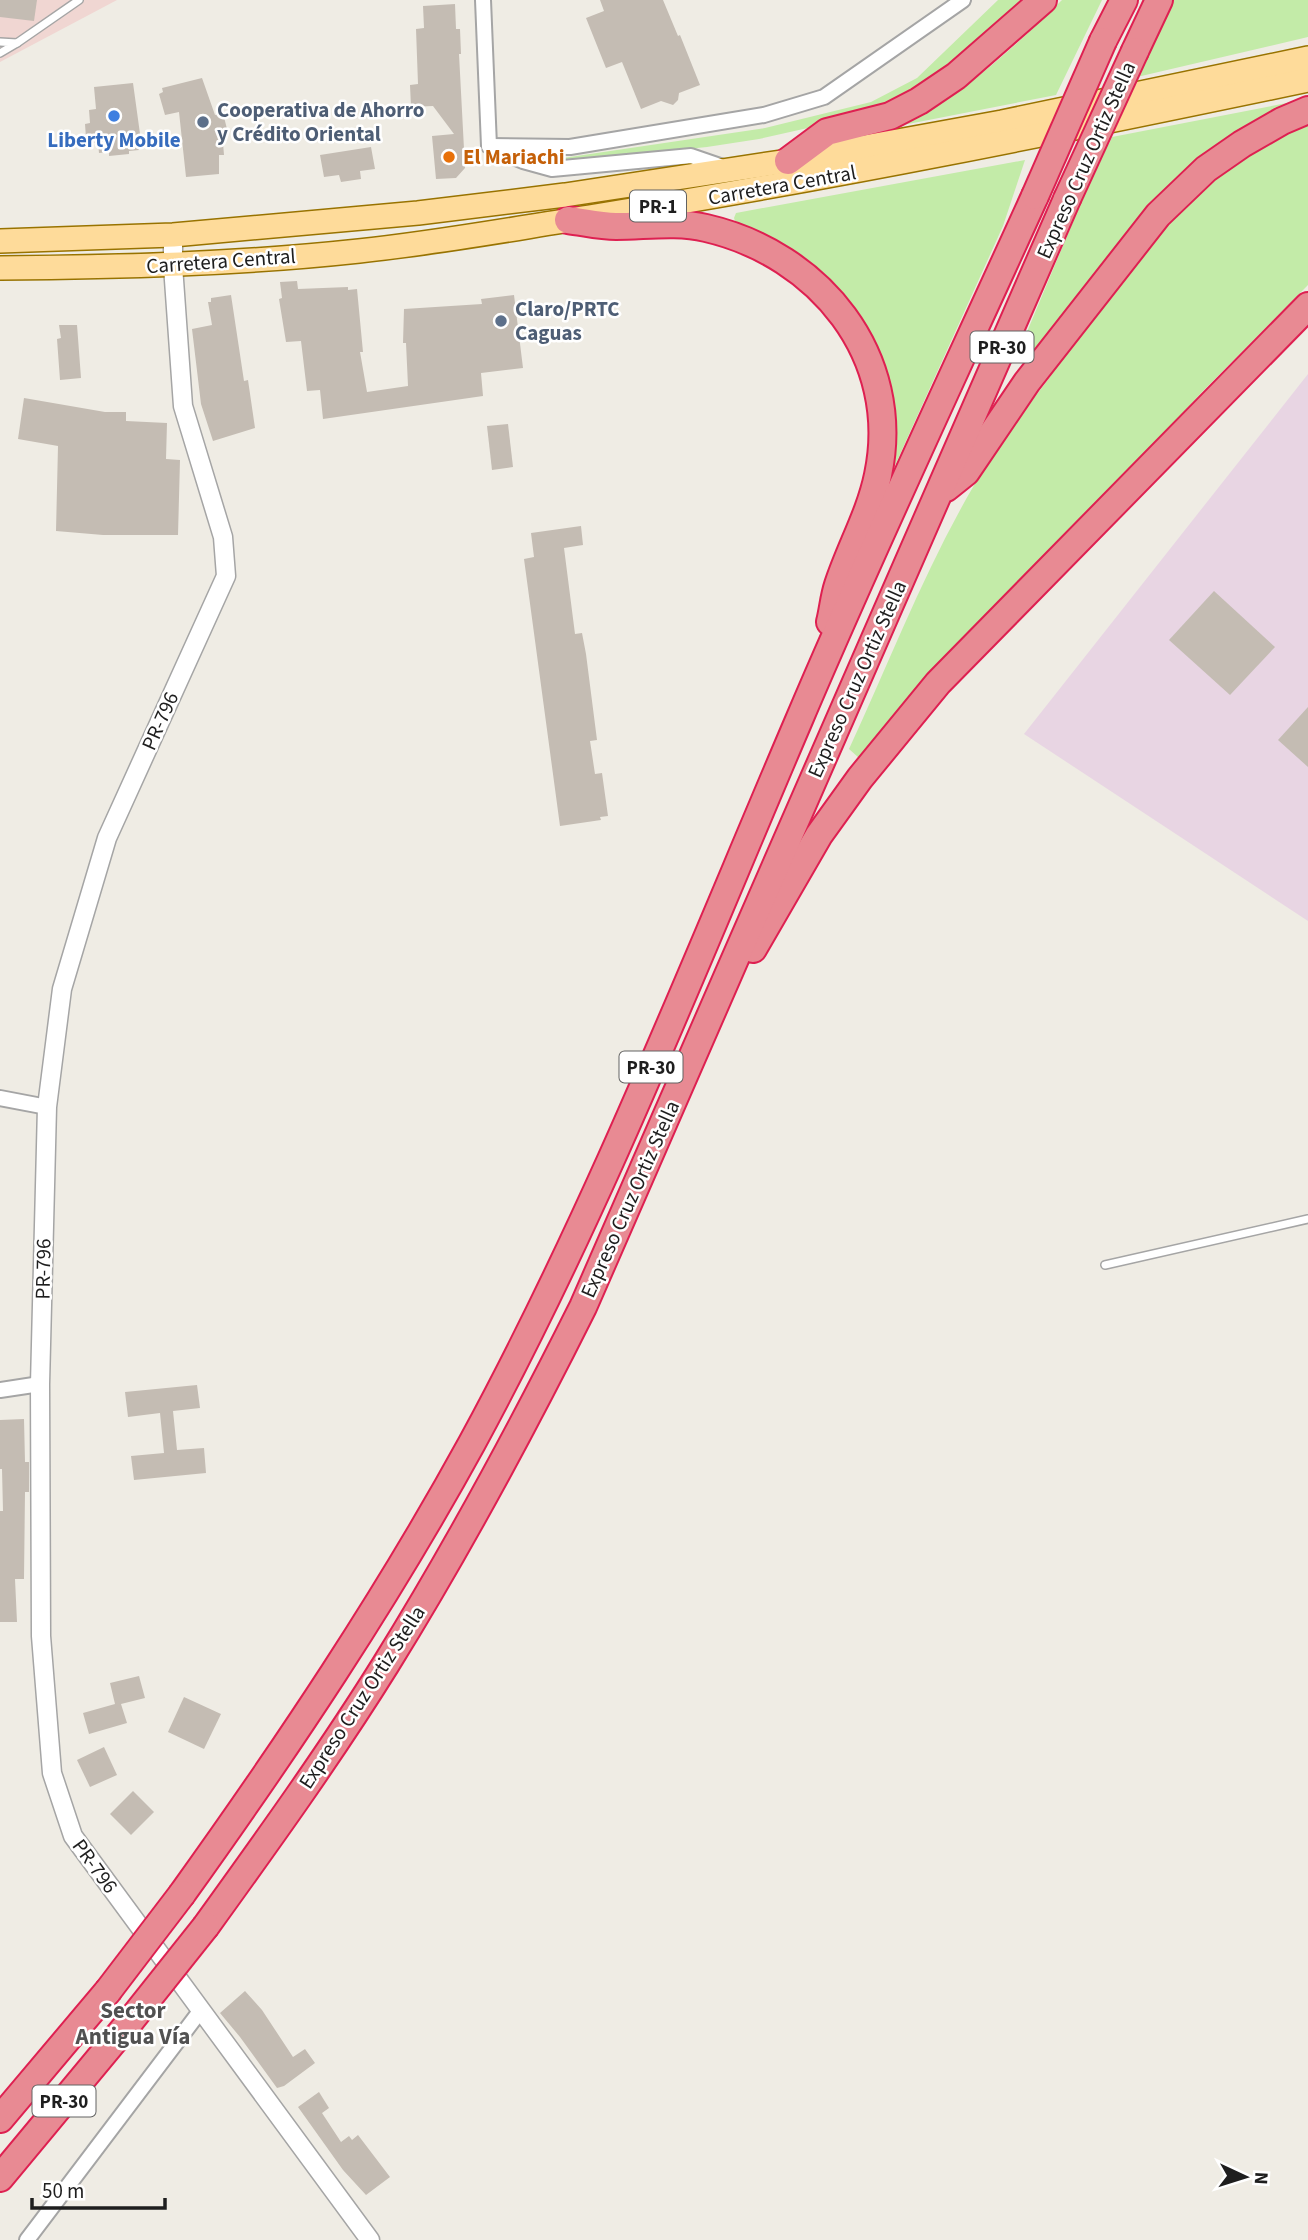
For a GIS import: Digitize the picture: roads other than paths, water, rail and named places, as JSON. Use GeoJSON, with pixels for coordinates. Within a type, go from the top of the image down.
{"type":"FeatureCollection","features":[{"type":"Feature","properties":{"kind":"highway"},"geometry":{"type":"LineString","coordinates":[[788,162],[827,132],[890,116],[919,101],[965,69],[1043,0]]}},
{"type":"Feature","properties":{"kind":"highway","name":"Expreso Cruz Ortiz Stella"},"geometry":{"type":"LineString","coordinates":[[0,2119],[108,1991],[182,1894],[352,1647],[471,1444],[541,1311],[619,1141],[818,674],[1103,41],[1124,0]]}},
{"type":"Feature","properties":{"kind":"highway","name":"Expreso Cruz Ortiz Stella"},"geometry":{"type":"LineString","coordinates":[[0,2178],[206,1926],[277,1826],[386,1665],[496,1476],[583,1307],[937,496],[1159,0]]}},
{"type":"Feature","properties":{"kind":"highway"},"geometry":{"type":"LineString","coordinates":[[937,496],[966,472],[1027,382],[1158,215],[1206,169],[1252,138],[1308,110]]}},
{"type":"Feature","properties":{"kind":"highway"},"geometry":{"type":"LineString","coordinates":[[568,220],[614,226],[678,224],[704,227],[731,235],[767,250],[797,268],[833,303],[857,336],[873,372],[880,403],[878,474],[858,537],[838,585],[818,674]]}},
{"type":"Feature","properties":{"kind":"highway"},"geometry":{"type":"LineString","coordinates":[[704,1028],[778,910],[819,835],[860,778],[937,683],[1308,306]]}},
{"type":"Feature","properties":{"kind":"main road","name":"Carretera Central"},"geometry":{"type":"LineString","coordinates":[[0,241],[173,235],[418,213],[565,195],[788,162],[1002,122],[1308,58]]}},
{"type":"Feature","properties":{"kind":"main road","name":"Carretera Central"},"geometry":{"type":"LineString","coordinates":[[0,268],[173,266],[356,251],[725,195],[953,154],[1308,80]]}},
{"type":"Feature","properties":{"kind":"street"},"geometry":{"type":"LineString","coordinates":[[483,0],[489,146]]}},
{"type":"Feature","properties":{"kind":"street"},"geometry":{"type":"LineString","coordinates":[[489,146],[570,147],[764,116],[824,97],[962,0]]}},
{"type":"Feature","properties":{"kind":"street"},"geometry":{"type":"LineString","coordinates":[[489,146],[523,161],[552,169],[691,156],[732,170]]}},
{"type":"Feature","properties":{"kind":"street","name":"PR-796"},"geometry":{"type":"LineString","coordinates":[[173,235],[183,406],[223,537],[226,576],[107,838],[62,989],[47,1107],[40,1384],[41,1636],[52,1773],[73,1836],[370,2240]]}},
{"type":"Feature","properties":{"kind":"street"},"geometry":{"type":"LineString","coordinates":[[0,1098],[47,1107]]}},
{"type":"Feature","properties":{"kind":"street"},"geometry":{"type":"LineString","coordinates":[[0,1390],[40,1384]]}},
{"type":"Feature","properties":{"kind":"street"},"geometry":{"type":"LineString","coordinates":[[27,2240],[201,2010]]}},
{"type":"Feature","properties":{"kind":"lane"},"geometry":{"type":"LineString","coordinates":[[0,53],[79,0]]}},
{"type":"Feature","properties":{"kind":"lane"},"geometry":{"type":"LineString","coordinates":[[0,42],[17,43]]}},
{"type":"Feature","properties":{"kind":"lane"},"geometry":{"type":"LineString","coordinates":[[1105,1265],[1308,1219]]}},
{"type":"Feature","properties":{"kind":"place","name":"Liberty Mobile"},"geometry":{"type":"Point","coordinates":[114,116]}},
{"type":"Feature","properties":{"kind":"place","name":"Cooperativa de Ahorro y Crédito Oriental"},"geometry":{"type":"Point","coordinates":[203,122]}},
{"type":"Feature","properties":{"kind":"place","name":"El Mariachi"},"geometry":{"type":"Point","coordinates":[449,157]}},
{"type":"Feature","properties":{"kind":"place","name":"Claro/PRTC Caguas"},"geometry":{"type":"Point","coordinates":[501,321]}},
{"type":"Feature","properties":{"kind":"district","name":"Sector Antigua Vía"},"geometry":{"type":"Point","coordinates":[133,2023]}}]}
